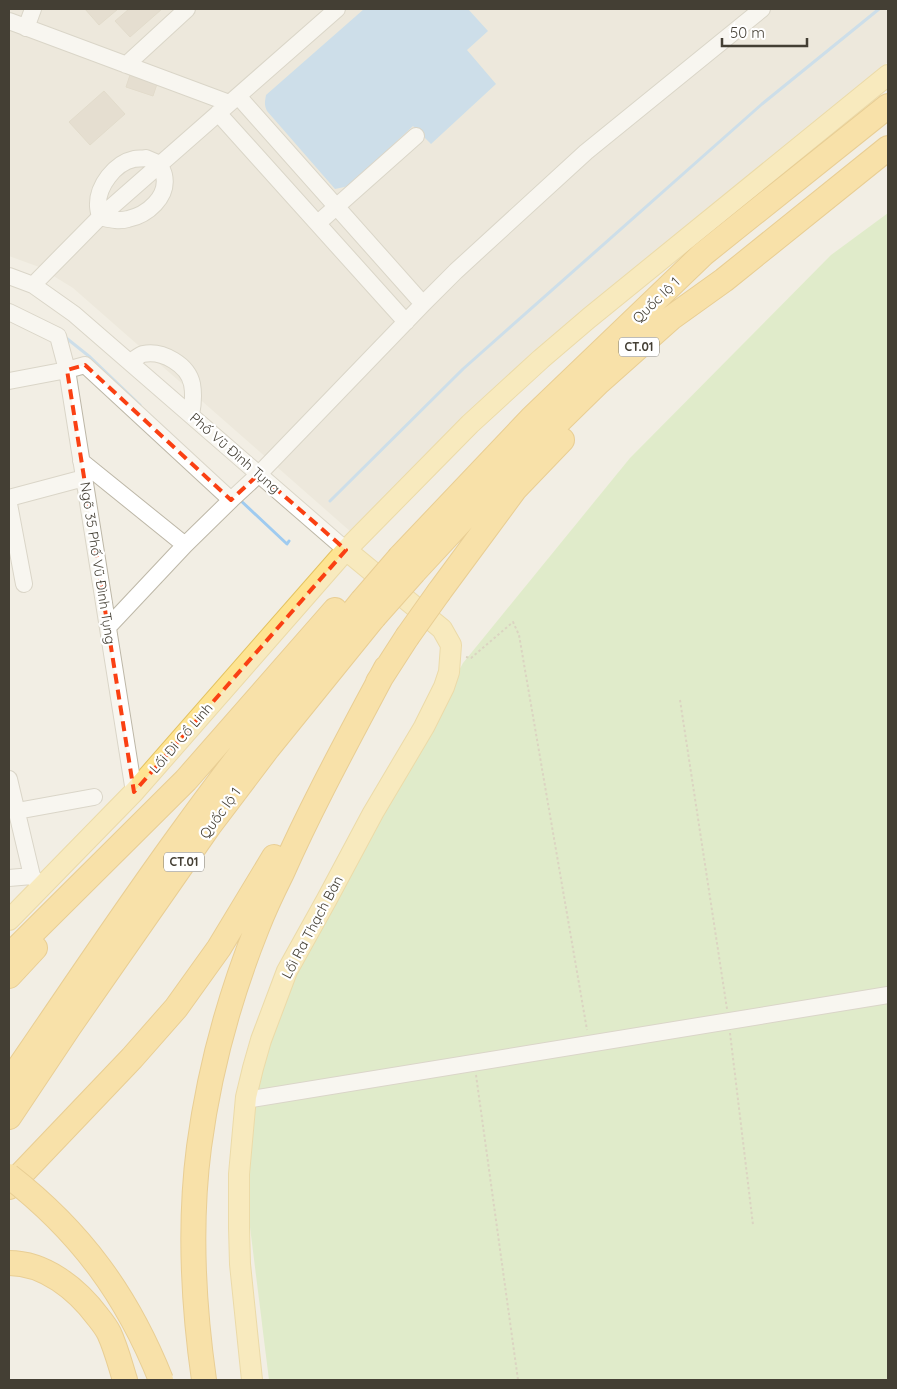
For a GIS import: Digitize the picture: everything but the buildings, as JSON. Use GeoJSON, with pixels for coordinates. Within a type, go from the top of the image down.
{"type":"FeatureCollection","features":[{"type":"Feature","properties":{"kind":"highway","name":"Quốc lộ 1"},"geometry":{"type":"LineString","coordinates":[[401,559],[531,419],[703,254],[888,106]]}},
{"type":"Feature","properties":{"kind":"highway","name":"Quốc lộ 1"},"geometry":{"type":"LineString","coordinates":[[401,559],[510,470],[599,382],[671,318],[724,280],[888,148]]}},
{"type":"Feature","properties":{"kind":"highway"},"geometry":{"type":"LineString","coordinates":[[9,1187],[132,1058],[176,1008],[204,971],[246,905],[326,764],[386,668],[439,592],[516,489],[599,401],[653,350],[870,175],[888,158]]}},
{"type":"Feature","properties":{"kind":"highway","name":"CT.01"},"geometry":{"type":"LineString","coordinates":[[362,603],[401,559]]}},
{"type":"Feature","properties":{"kind":"highway","name":"Quốc lộ 1"},"geometry":{"type":"LineString","coordinates":[[9,1082],[94,956],[184,830],[274,710],[362,603]]}},
{"type":"Feature","properties":{"kind":"highway","name":"Quốc lộ 1"},"geometry":{"type":"LineString","coordinates":[[9,1117],[69,1027],[209,826],[268,748],[362,603]]}},
{"type":"Feature","properties":{"kind":"highway"},"geometry":{"type":"LineString","coordinates":[[9,956],[362,603]]}},
{"type":"Feature","properties":{"kind":"highway"},"geometry":{"type":"LineString","coordinates":[[204,1380],[195,1288],[194,1220],[199,1149],[206,1100],[222,1031],[257,926],[325,782],[386,668]]}},
{"type":"Feature","properties":{"kind":"highway"},"geometry":{"type":"LineString","coordinates":[[9,976],[34,950],[148,816]]}},
{"type":"Feature","properties":{"kind":"highway"},"geometry":{"type":"LineString","coordinates":[[9,1176],[77,1238],[94,1260],[121,1298],[143,1339],[161,1380]]}},
{"type":"Feature","properties":{"kind":"highway"},"geometry":{"type":"LineString","coordinates":[[9,1263],[37,1268],[55,1276],[77,1292],[108,1330],[125,1380]]}},
{"type":"Feature","properties":{"kind":"main road","name":"Lối Đi Cổ Linh"},"geometry":{"type":"LineString","coordinates":[[9,920],[37,881],[134,792],[346,550],[470,424],[541,359],[597,312],[888,75]]}},
{"type":"Feature","properties":{"kind":"main road","name":"Phố Vũ Đình Tụng"},"geometry":{"type":"LineString","coordinates":[[346,550],[442,629],[451,650]]}},
{"type":"Feature","properties":{"kind":"main road","name":"Lối Ra Thạch Bàn"},"geometry":{"type":"LineString","coordinates":[[252,1380],[241,1273],[239,1174],[246,1100],[261,1040],[287,971],[444,688],[449,672],[451,650]]}},
{"type":"Feature","properties":{"kind":"street"},"geometry":{"type":"LineString","coordinates":[[26,28],[33,9]]}},
{"type":"Feature","properties":{"kind":"street"},"geometry":{"type":"LineString","coordinates":[[126,65],[187,9]]}},
{"type":"Feature","properties":{"kind":"street"},"geometry":{"type":"LineString","coordinates":[[33,284],[100,217],[336,9]]}},
{"type":"Feature","properties":{"kind":"street"},"geometry":{"type":"LineString","coordinates":[[108,627],[185,545],[255,477],[456,271],[586,152],[762,9]]}},
{"type":"Feature","properties":{"kind":"street"},"geometry":{"type":"LineString","coordinates":[[9,21],[228,104],[336,207],[423,304]]}},
{"type":"Feature","properties":{"kind":"street"},"geometry":{"type":"LineString","coordinates":[[228,104],[318,223],[406,322]]}},
{"type":"Feature","properties":{"kind":"street"},"geometry":{"type":"LineString","coordinates":[[318,223],[416,136]]}},
{"type":"Feature","properties":{"kind":"street"},"geometry":{"type":"LineString","coordinates":[[146,158],[160,164],[164,176],[164,187],[160,198],[151,208],[139,216],[126,220],[100,217],[99,194],[102,183],[111,173],[122,164],[133,159],[146,158]]}},
{"type":"Feature","properties":{"kind":"street","name":"Phố Vũ Đình Tụng"},"geometry":{"type":"LineString","coordinates":[[9,276],[33,284],[74,314],[192,415],[255,477],[346,550]]}},
{"type":"Feature","properties":{"kind":"street","name":"Ngõ 35 Phố Vũ Đình Tụng"},"geometry":{"type":"LineString","coordinates":[[9,312],[58,336],[67,370],[134,792]]}},
{"type":"Feature","properties":{"kind":"street"},"geometry":{"type":"LineString","coordinates":[[130,362],[143,354],[157,354],[177,362],[187,372],[192,383],[192,415]]}},
{"type":"Feature","properties":{"kind":"street"},"geometry":{"type":"LineString","coordinates":[[9,381],[85,366],[231,500]]}},
{"type":"Feature","properties":{"kind":"street"},"geometry":{"type":"LineString","coordinates":[[81,461],[185,545]]}},
{"type":"Feature","properties":{"kind":"street"},"geometry":{"type":"LineString","coordinates":[[9,498],[84,478]]}},
{"type":"Feature","properties":{"kind":"street"},"geometry":{"type":"LineString","coordinates":[[9,504],[24,584]]}},
{"type":"Feature","properties":{"kind":"street"},"geometry":{"type":"LineString","coordinates":[[9,779],[14,814],[37,881],[9,878]]}},
{"type":"Feature","properties":{"kind":"street"},"geometry":{"type":"LineString","coordinates":[[14,814],[94,798]]}},
{"type":"Feature","properties":{"kind":"street"},"geometry":{"type":"LineString","coordinates":[[246,1100],[888,995]]}},
{"type":"Feature","properties":{"kind":"path"},"geometry":{"type":"LineString","coordinates":[[451,650],[471,658],[513,622],[519,635],[590,1044]]}},
{"type":"Feature","properties":{"kind":"path"},"geometry":{"type":"LineString","coordinates":[[680,700],[729,1022],[753,1225]]}},
{"type":"Feature","properties":{"kind":"path"},"geometry":{"type":"LineString","coordinates":[[474,1063],[518,1380]]}},
{"type":"Feature","properties":{"kind":"highlighted area"},"geometry":{"type":"Polygon","coordinates":[[[85,365],[231,500],[259,474],[346,550],[134,792],[67,370],[85,365]]]}},
{"type":"Feature","properties":{"kind":"shaded area"},"geometry":{"type":"Polygon","coordinates":[[[9,9],[888,9],[888,62],[351,532],[73,288],[39,267],[9,256],[9,9]]]}},
{"type":"Feature","properties":{"kind":"green space"},"geometry":{"type":"Polygon","coordinates":[[[888,213],[888,1380],[269,1380],[243,1171],[260,1053],[293,977],[463,663],[630,458],[831,255],[888,213]]]}},
{"type":"Feature","properties":{"kind":"water"},"geometry":{"type":"Polygon","coordinates":[[[364,9],[468,9],[488,31],[467,50],[496,84],[431,144],[413,126],[349,186],[335,189],[267,111],[265,105],[266,95],[364,9]]]}},
{"type":"Feature","properties":{"kind":"waterway"},"geometry":{"type":"LineString","coordinates":[[330,501],[463,369],[762,104],[879,9]]}},
{"type":"Feature","properties":{"kind":"waterway"},"geometry":{"type":"LineString","coordinates":[[65,337],[90,357],[140,405]]}},
{"type":"Feature","properties":{"kind":"waterway"},"geometry":{"type":"LineString","coordinates":[[239,499],[287,544],[289,541]]}}]}
